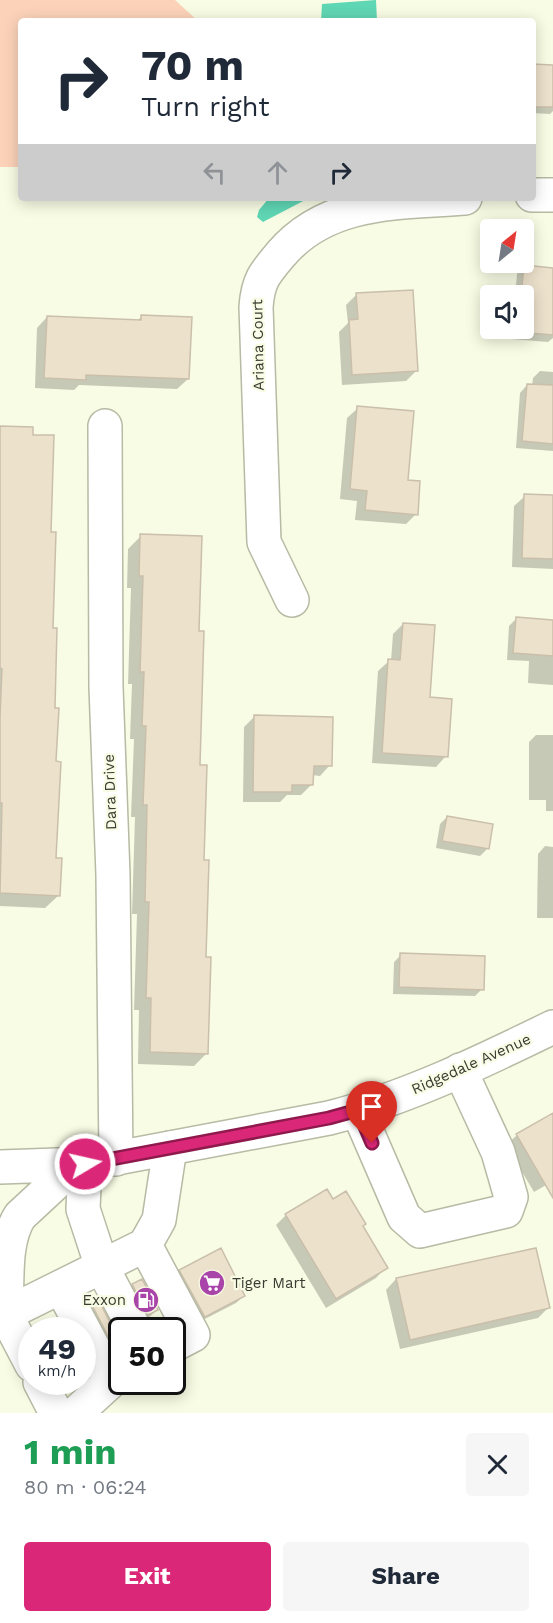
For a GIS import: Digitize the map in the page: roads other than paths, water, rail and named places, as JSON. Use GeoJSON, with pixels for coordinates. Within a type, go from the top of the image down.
{"type":"FeatureCollection","features":[{"type":"Feature","properties":{"kind":"street"},"geometry":{"type":"LineString","coordinates":[[536,195],[553,195]]}},
{"type":"Feature","properties":{"kind":"street","name":"Ariana Court"},"geometry":{"type":"LineString","coordinates":[[292,600],[264,542],[256,307],[258,289],[268,269],[286,248],[311,226],[336,214],[372,205],[425,201]]}},
{"type":"Feature","properties":{"kind":"street","name":"Dara Drive"},"geometry":{"type":"LineString","coordinates":[[105,426],[106,687],[112,875],[92,1162],[83,1209],[102,1267],[128,1317]]}},
{"type":"Feature","properties":{"kind":"street","name":"Ridgedale Avenue"},"geometry":{"type":"LineString","coordinates":[[0,1167],[92,1162],[358,1110],[409,1092],[553,1027]]}},
{"type":"Feature","properties":{"kind":"street"},"geometry":{"type":"LineString","coordinates":[[358,1110],[404,1217],[420,1231],[506,1211],[512,1197],[498,1152],[460,1070]]}},
{"type":"Feature","properties":{"kind":"street"},"geometry":{"type":"LineString","coordinates":[[3,1309],[61,1287],[145,1245],[159,1220],[170,1148]]}},
{"type":"Feature","properties":{"kind":"street"},"geometry":{"type":"LineString","coordinates":[[18,1338],[3,1309],[8,1245],[14,1226],[28,1208],[92,1162]]}},
{"type":"Feature","properties":{"kind":"street"},"geometry":{"type":"LineString","coordinates":[[145,1245],[183,1317]]}},
{"type":"Feature","properties":{"kind":"street"},"geometry":{"type":"LineString","coordinates":[[61,1287],[108,1365]]}},
{"type":"Feature","properties":{"kind":"street"},"geometry":{"type":"LineString","coordinates":[[186,1322],[193,1335],[186,1339]]}},
{"type":"Feature","properties":{"kind":"street"},"geometry":{"type":"LineString","coordinates":[[76,1413],[108,1385]]}},
{"type":"Feature","properties":{"kind":"street"},"geometry":{"type":"LineString","coordinates":[[47,1395],[56,1413]]}},
{"type":"Feature","properties":{"kind":"water"},"geometry":{"type":"Polygon","coordinates":[[[376,0],[377,18],[321,18],[322,4],[376,0]]]}},
{"type":"Feature","properties":{"kind":"water"},"geometry":{"type":"Polygon","coordinates":[[[266,201],[303,201],[263,222],[257,217],[259,210],[266,201]]]}},
{"type":"Feature","properties":{"kind":"place","name":"Tiger Mart"},"geometry":{"type":"Point","coordinates":[212,1283]}},
{"type":"Feature","properties":{"kind":"place","name":"Exxon"},"geometry":{"type":"Point","coordinates":[146,1300]}}]}
